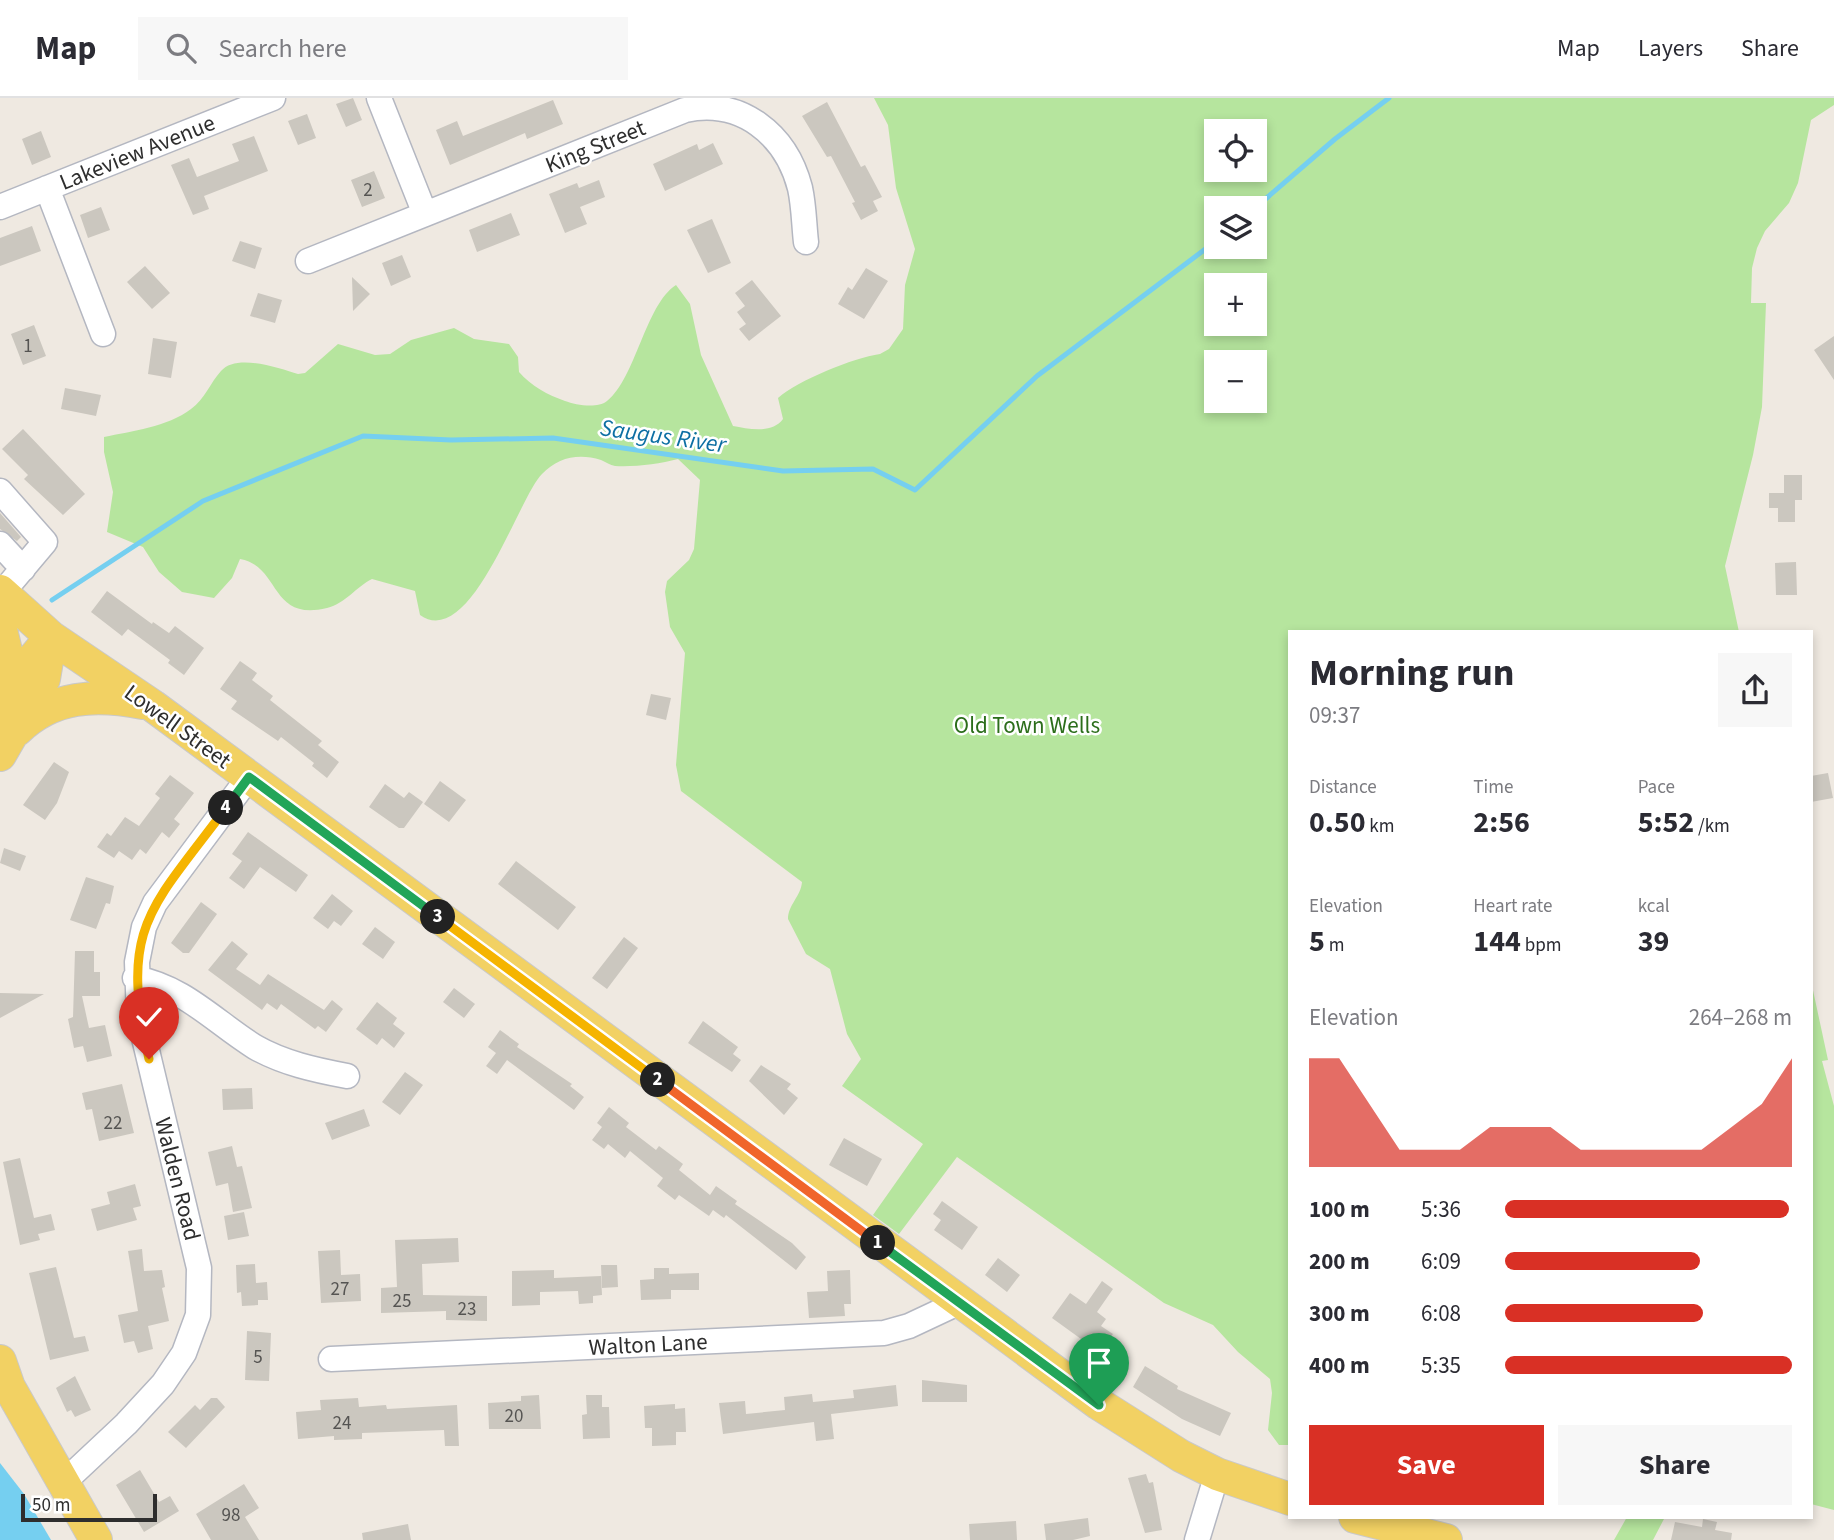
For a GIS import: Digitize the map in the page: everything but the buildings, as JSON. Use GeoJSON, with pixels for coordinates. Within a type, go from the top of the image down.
{"type":"FeatureCollection","features":[{"type":"Feature","properties":{"kind":"main road","name":"Lowell Street"},"geometry":{"type":"LineString","coordinates":[[1,592],[51,637],[153,706],[1099,1405],[1181,1457],[1217,1474],[1288,1498]]}},
{"type":"Feature","properties":{"kind":"main road"},"geometry":{"type":"LineString","coordinates":[[0,625],[10,668],[6,725]]}},
{"type":"Feature","properties":{"kind":"main road"},"geometry":{"type":"LineString","coordinates":[[6,725],[44,679],[51,637]]}},
{"type":"Feature","properties":{"kind":"main road"},"geometry":{"type":"LineString","coordinates":[[6,725],[72,699],[106,697],[153,706]]}},
{"type":"Feature","properties":{"kind":"main road"},"geometry":{"type":"LineString","coordinates":[[0,1361],[9,1387],[96,1540]]}},
{"type":"Feature","properties":{"kind":"main road"},"geometry":{"type":"LineString","coordinates":[[1361,1519],[1409,1536],[1446,1540]]}},
{"type":"Feature","properties":{"kind":"street","name":"Lakeview Avenue"},"geometry":{"type":"LineString","coordinates":[[0,206],[273,98]]}},
{"type":"Feature","properties":{"kind":"street"},"geometry":{"type":"LineString","coordinates":[[379,98],[425,214]]}},
{"type":"Feature","properties":{"kind":"street","name":"King Street"},"geometry":{"type":"LineString","coordinates":[[308,261],[685,110],[723,106],[759,121],[780,146],[799,187],[806,242]]}},
{"type":"Feature","properties":{"kind":"street"},"geometry":{"type":"LineString","coordinates":[[47,188],[103,334]]}},
{"type":"Feature","properties":{"kind":"street"},"geometry":{"type":"LineString","coordinates":[[0,491],[45,539],[45,545],[1,592]]}},
{"type":"Feature","properties":{"kind":"street"},"geometry":{"type":"LineString","coordinates":[[0,544],[23,569]]}},
{"type":"Feature","properties":{"kind":"street","name":"Walden Road"},"geometry":{"type":"LineString","coordinates":[[63,1483],[126,1424],[163,1384],[189,1342],[200,1304],[199,1268],[142,1028],[135,978],[141,937],[155,903],[249,777]]}},
{"type":"Feature","properties":{"kind":"street"},"geometry":{"type":"LineString","coordinates":[[135,978],[173,989],[268,1054],[315,1070],[347,1076]]}},
{"type":"Feature","properties":{"kind":"street","name":"Walton Lane"},"geometry":{"type":"LineString","coordinates":[[331,1359],[884,1333],[909,1326],[958,1303]]}},
{"type":"Feature","properties":{"kind":"street"},"geometry":{"type":"LineString","coordinates":[[1197,1540],[1217,1474]]}},
{"type":"Feature","properties":{"kind":"green space","name":"Old Town Wells"},"geometry":{"type":"Polygon","coordinates":[[[874,98],[1834,98],[1834,105],[1811,120],[1798,183],[1789,203],[1765,231],[1752,268],[1751,303],[1766,303],[1762,407],[1753,455],[1725,566],[1739,630],[1288,630],[1288,1445],[1279,1445],[1268,1430],[1272,1393],[1270,1379],[1238,1352],[1213,1325],[1164,1303],[957,1157],[899,1234],[873,1215],[923,1144],[842,1086],[861,1059],[847,1034],[830,969],[806,954],[788,919],[802,882],[681,791],[676,765],[685,653],[670,627],[665,592],[667,581],[689,560],[694,549],[700,480],[678,459],[647,465],[613,466],[593,458],[577,457],[562,460],[548,468],[532,488],[475,593],[457,612],[439,620],[420,615],[415,591],[372,579],[334,606],[308,610],[295,607],[285,600],[263,572],[240,559],[232,578],[214,598],[182,592],[159,572],[143,547],[107,532],[113,492],[104,452],[104,437],[149,428],[182,415],[200,401],[221,371],[228,366],[247,362],[298,374],[305,373],[338,344],[375,355],[390,354],[411,340],[454,328],[474,339],[509,344],[518,357],[519,372],[546,393],[575,404],[598,405],[607,401],[617,390],[626,376],[656,308],[676,285],[690,304],[701,355],[733,426],[760,429],[773,427],[783,419],[778,398],[787,391],[827,371],[889,349],[903,329],[905,285],[915,249],[896,188],[888,125],[874,98]]]}},
{"type":"Feature","properties":{"kind":"green space"},"geometry":{"type":"Polygon","coordinates":[[[1813,990],[1828,1060],[1822,1061],[1834,1106],[1834,1510],[1813,1505],[1813,990]]]}},
{"type":"Feature","properties":{"kind":"green space"},"geometry":{"type":"Polygon","coordinates":[[[1626,1519],[1664,1519],[1653,1540],[1614,1540],[1626,1519]]]}},
{"type":"Feature","properties":{"kind":"water"},"geometry":{"type":"Polygon","coordinates":[[[0,1463],[24,1494],[51,1540],[0,1540],[0,1463]]]}},
{"type":"Feature","properties":{"kind":"waterway","name":"Saugus River"},"geometry":{"type":"LineString","coordinates":[[1267,198],[1335,139],[1389,98]]}},
{"type":"Feature","properties":{"kind":"waterway","name":"Saugus River"},"geometry":{"type":"LineString","coordinates":[[52,600],[203,501],[363,436],[451,440],[553,438],[783,471],[873,469],[915,490],[1037,376],[1204,250]]}},
{"type":"Feature","properties":{"kind":"route"},"geometry":{"type":"LineString","coordinates":[[149,1059],[139,1017],[135,978],[141,937],[148,915],[249,777],[1099,1405]]}}]}
